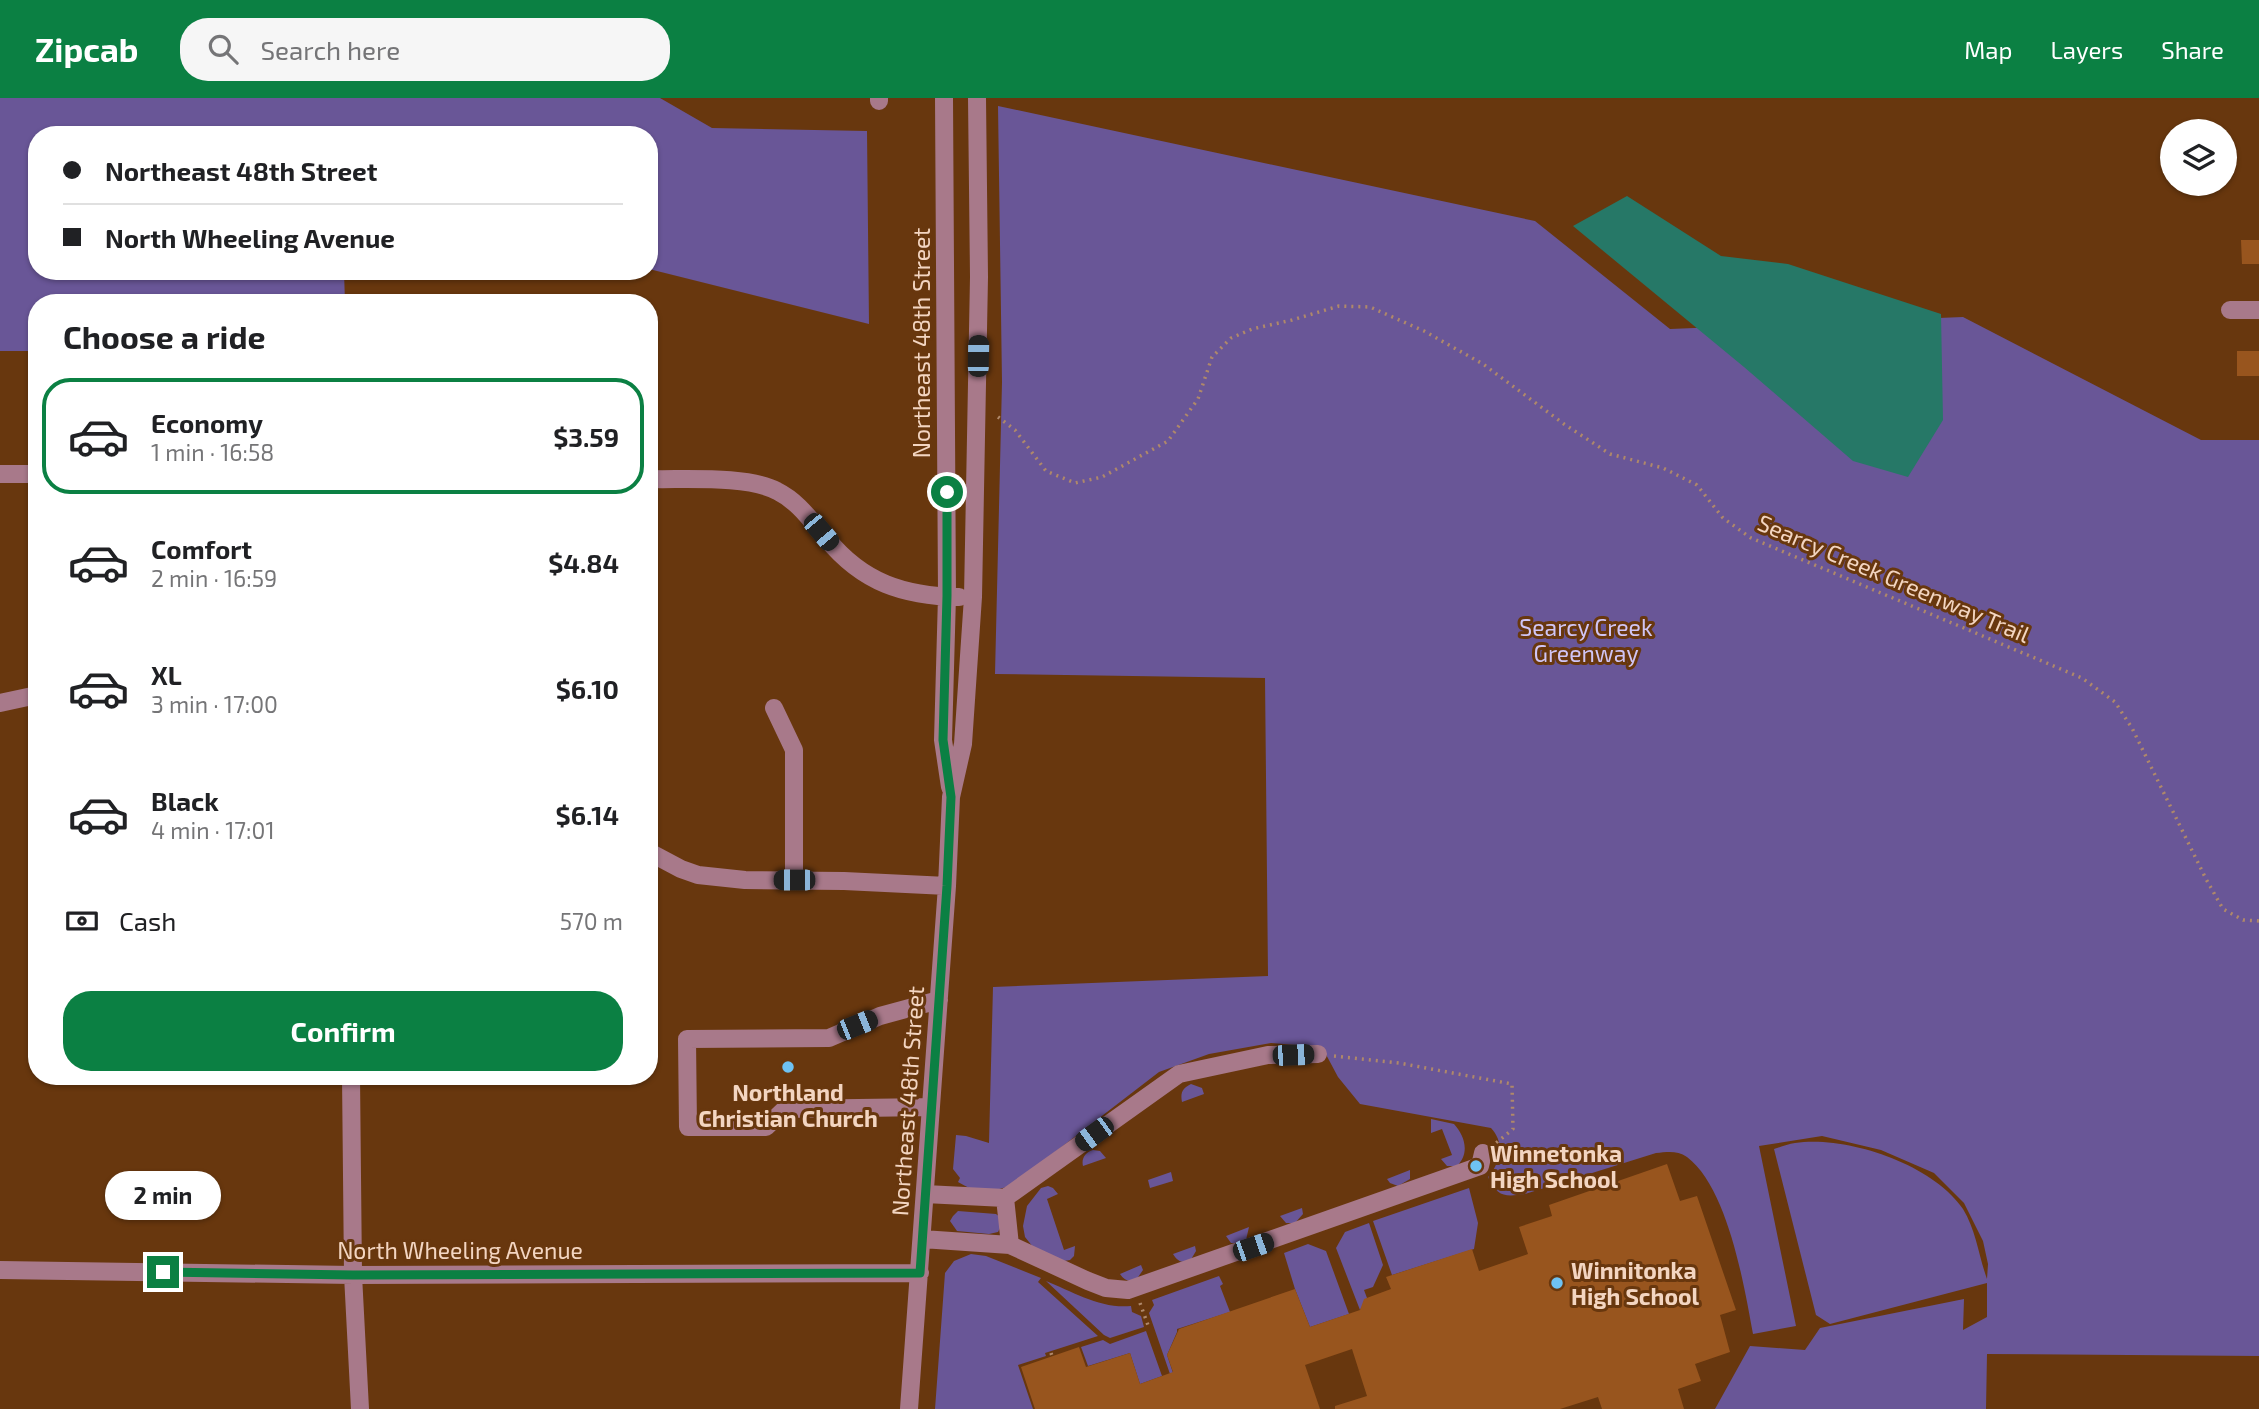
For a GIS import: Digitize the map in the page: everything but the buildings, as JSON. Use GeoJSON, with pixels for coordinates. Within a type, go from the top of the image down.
{"type":"FeatureCollection","features":[{"type":"Feature","properties":{"kind":"street","name":"Northeast 48th Street"},"geometry":{"type":"LineString","coordinates":[[944,98],[947,596],[943,740],[951,797]]}},
{"type":"Feature","properties":{"kind":"street","name":"Northeast 48th Street"},"geometry":{"type":"LineString","coordinates":[[909,1409],[947,886],[951,797],[963,744],[974,597],[977,98]]}},
{"type":"Feature","properties":{"kind":"street"},"geometry":{"type":"LineString","coordinates":[[945,258],[978,257]]}},
{"type":"Feature","properties":{"kind":"street"},"geometry":{"type":"LineString","coordinates":[[2230,310],[2259,310]]}},
{"type":"Feature","properties":{"kind":"street"},"geometry":{"type":"LineString","coordinates":[[0,474],[28,474]]}},
{"type":"Feature","properties":{"kind":"street"},"geometry":{"type":"LineString","coordinates":[[658,479],[742,482],[776,490],[796,502],[833,547],[869,577],[914,593],[974,597]]}},
{"type":"Feature","properties":{"kind":"street"},"geometry":{"type":"LineString","coordinates":[[0,703],[28,697]]}},
{"type":"Feature","properties":{"kind":"street"},"geometry":{"type":"LineString","coordinates":[[774,708],[793,750],[794,880]]}},
{"type":"Feature","properties":{"kind":"street"},"geometry":{"type":"LineString","coordinates":[[658,857],[698,875],[746,880],[947,886]]}},
{"type":"Feature","properties":{"kind":"street"},"geometry":{"type":"LineString","coordinates":[[931,1107],[785,1109],[766,1127],[688,1126],[687,1039],[829,1038],[880,1016],[939,1000]]}},
{"type":"Feature","properties":{"kind":"street"},"geometry":{"type":"LineString","coordinates":[[925,1194],[1005,1198],[1180,1074],[1268,1055],[1318,1054]]}},
{"type":"Feature","properties":{"kind":"street"},"geometry":{"type":"LineString","coordinates":[[351,1085],[353,1275],[360,1409]]}},
{"type":"Feature","properties":{"kind":"street"},"geometry":{"type":"LineString","coordinates":[[922,1239],[1010,1245],[1106,1288],[1128,1290],[1480,1166],[1483,1153]]}},
{"type":"Feature","properties":{"kind":"street"},"geometry":{"type":"LineString","coordinates":[[1005,1198],[1010,1245]]}},
{"type":"Feature","properties":{"kind":"street","name":"North Wheeling Avenue"},"geometry":{"type":"LineString","coordinates":[[0,1270],[353,1275],[920,1273]]}},
{"type":"Feature","properties":{"kind":"path","name":"Searcy Creek Greenway Trail"},"geometry":{"type":"LineString","coordinates":[[998,417],[1015,430],[1046,471],[1075,483],[1102,477],[1168,441],[1198,399],[1212,357],[1231,338],[1252,329],[1339,306],[1370,307],[1424,331],[1483,364],[1609,454],[1663,468],[1697,485],[1723,518],[1751,538],[2082,678],[2115,702],[2132,729],[2223,909],[2243,920],[2259,921]]}},
{"type":"Feature","properties":{"kind":"path"},"geometry":{"type":"LineString","coordinates":[[1318,1054],[1399,1063],[1512,1084],[1513,1129],[1483,1153]]}},
{"type":"Feature","properties":{"kind":"path"},"geometry":{"type":"LineString","coordinates":[[1140,1302],[1149,1328]]}},
{"type":"Feature","properties":{"kind":"green space"},"geometry":{"type":"Polygon","coordinates":[[[0,98],[660,98],[712,128],[867,131],[869,324],[658,271],[658,126],[28,126],[28,280],[344,280],[345,294],[28,294],[28,351],[0,351],[0,98]]]}},
{"type":"Feature","properties":{"kind":"green space","name":"Searcy Creek Greenway"},"geometry":{"type":"Polygon","coordinates":[[[998,106],[1535,221],[1670,329],[1963,317],[2201,440],[2259,440],[2259,1356],[1987,1354],[1986,1409],[1715,1409],[1750,1346],[1805,1350],[1820,1328],[1964,1299],[1963,1330],[1987,1317],[1987,1283],[1830,1324],[1816,1315],[1774,1149],[1795,1143],[1839,1144],[1887,1156],[1910,1166],[1949,1193],[1963,1209],[1987,1279],[1988,1264],[1983,1241],[1964,1203],[1934,1173],[1881,1150],[1822,1136],[1759,1146],[1796,1326],[1753,1334],[1739,1265],[1724,1214],[1701,1171],[1687,1157],[1676,1152],[1656,1153],[1525,1194],[1502,1194],[1495,1189],[1488,1177],[1500,1152],[1498,1140],[1491,1128],[1360,1104],[1338,1077],[1322,1047],[1271,1043],[1209,1054],[1159,1072],[1012,1185],[984,1191],[958,1182],[960,1178],[953,1169],[956,1135],[989,1143],[993,987],[1268,976],[1265,678],[995,674],[1002,382],[998,106]]]}},
{"type":"Feature","properties":{"kind":"green space"},"geometry":{"type":"Polygon","coordinates":[[[1191,1084],[1202,1088],[1204,1094],[1182,1102],[1183,1091],[1191,1084]]]}},
{"type":"Feature","properties":{"kind":"green space"},"geometry":{"type":"Polygon","coordinates":[[[1431,1119],[1454,1124],[1461,1134],[1465,1150],[1457,1166],[1447,1166],[1441,1159],[1452,1155],[1442,1129],[1431,1133],[1431,1119]]]}},
{"type":"Feature","properties":{"kind":"green space"},"geometry":{"type":"Polygon","coordinates":[[[1093,1150],[1100,1151],[1106,1158],[1083,1166],[1085,1156],[1093,1150]]]}},
{"type":"Feature","properties":{"kind":"green space"},"geometry":{"type":"Polygon","coordinates":[[[1410,1170],[1410,1179],[1398,1186],[1387,1179],[1410,1170]]]}},
{"type":"Feature","properties":{"kind":"green space"},"geometry":{"type":"Polygon","coordinates":[[[1171,1172],[1173,1181],[1150,1188],[1148,1180],[1171,1172]]]}},
{"type":"Feature","properties":{"kind":"green space"},"geometry":{"type":"Polygon","coordinates":[[[1048,1186],[1058,1194],[1047,1199],[1064,1250],[1075,1246],[1074,1256],[1070,1260],[1064,1261],[1033,1247],[1025,1237],[1023,1226],[1027,1206],[1041,1188],[1048,1186]]]}},
{"type":"Feature","properties":{"kind":"green space"},"geometry":{"type":"Polygon","coordinates":[[[1469,1188],[1478,1223],[1474,1249],[1392,1275],[1373,1221],[1469,1188]]]}},
{"type":"Feature","properties":{"kind":"green space"},"geometry":{"type":"Polygon","coordinates":[[[1302,1208],[1303,1214],[1295,1223],[1286,1223],[1280,1216],[1302,1208]]]}},
{"type":"Feature","properties":{"kind":"green space"},"geometry":{"type":"Polygon","coordinates":[[[958,1211],[996,1214],[1001,1218],[1002,1224],[998,1232],[989,1234],[957,1231],[950,1221],[958,1211]]]}},
{"type":"Feature","properties":{"kind":"green space"},"geometry":{"type":"Polygon","coordinates":[[[1369,1223],[1383,1265],[1373,1287],[1364,1290],[1367,1298],[1360,1310],[1336,1248],[1345,1232],[1369,1223]]]}},
{"type":"Feature","properties":{"kind":"green space"},"geometry":{"type":"Polygon","coordinates":[[[1249,1227],[1246,1240],[1231,1243],[1226,1236],[1249,1227]]]}},
{"type":"Feature","properties":{"kind":"green space"},"geometry":{"type":"Polygon","coordinates":[[[1308,1244],[1326,1251],[1349,1314],[1310,1327],[1284,1253],[1308,1244]]]}},
{"type":"Feature","properties":{"kind":"green space"},"geometry":{"type":"Polygon","coordinates":[[[1195,1246],[1196,1251],[1190,1261],[1180,1261],[1173,1254],[1195,1246]]]}},
{"type":"Feature","properties":{"kind":"green space"},"geometry":{"type":"Polygon","coordinates":[[[971,1254],[986,1256],[1041,1278],[1038,1282],[1098,1336],[1018,1365],[1033,1409],[935,1409],[945,1273],[954,1261],[971,1254]]]}},
{"type":"Feature","properties":{"kind":"green space"},"geometry":{"type":"Polygon","coordinates":[[[1141,1265],[1143,1270],[1136,1280],[1126,1280],[1120,1274],[1141,1265]]]}},
{"type":"Feature","properties":{"kind":"green space"},"geometry":{"type":"Polygon","coordinates":[[[1219,1276],[1230,1312],[1177,1329],[1167,1355],[1173,1373],[1170,1374],[1149,1313],[1154,1305],[1152,1300],[1219,1276]]]}},
{"type":"Feature","properties":{"kind":"green space"},"geometry":{"type":"Polygon","coordinates":[[[1046,1281],[1098,1302],[1131,1306],[1132,1312],[1141,1316],[1144,1327],[1110,1338],[1046,1281]]]}},
{"type":"Feature","properties":{"kind":"green space"},"geometry":{"type":"Polygon","coordinates":[[[1146,1331],[1162,1376],[1140,1384],[1130,1353],[1088,1366],[1081,1347],[1103,1340],[1110,1344],[1146,1331]]]}},
{"type":"Feature","properties":{"kind":"water"},"geometry":{"type":"Polygon","coordinates":[[[1627,196],[1721,256],[1788,264],[1941,314],[1943,420],[1908,477],[1853,461],[1573,226],[1627,196]]]}},
{"type":"Feature","properties":{"kind":"place","name":"Northland Christian Church"},"geometry":{"type":"Point","coordinates":[788,1067]}},
{"type":"Feature","properties":{"kind":"place","name":"Winnetonka High School"},"geometry":{"type":"Point","coordinates":[1476,1166]}},
{"type":"Feature","properties":{"kind":"place","name":"Winnitonka High School"},"geometry":{"type":"Point","coordinates":[1557,1283]}},
{"type":"Feature","properties":{"kind":"route"},"geometry":{"type":"LineString","coordinates":[[163,1272],[353,1275],[920,1273],[951,797],[943,740],[947,492]]}}]}
